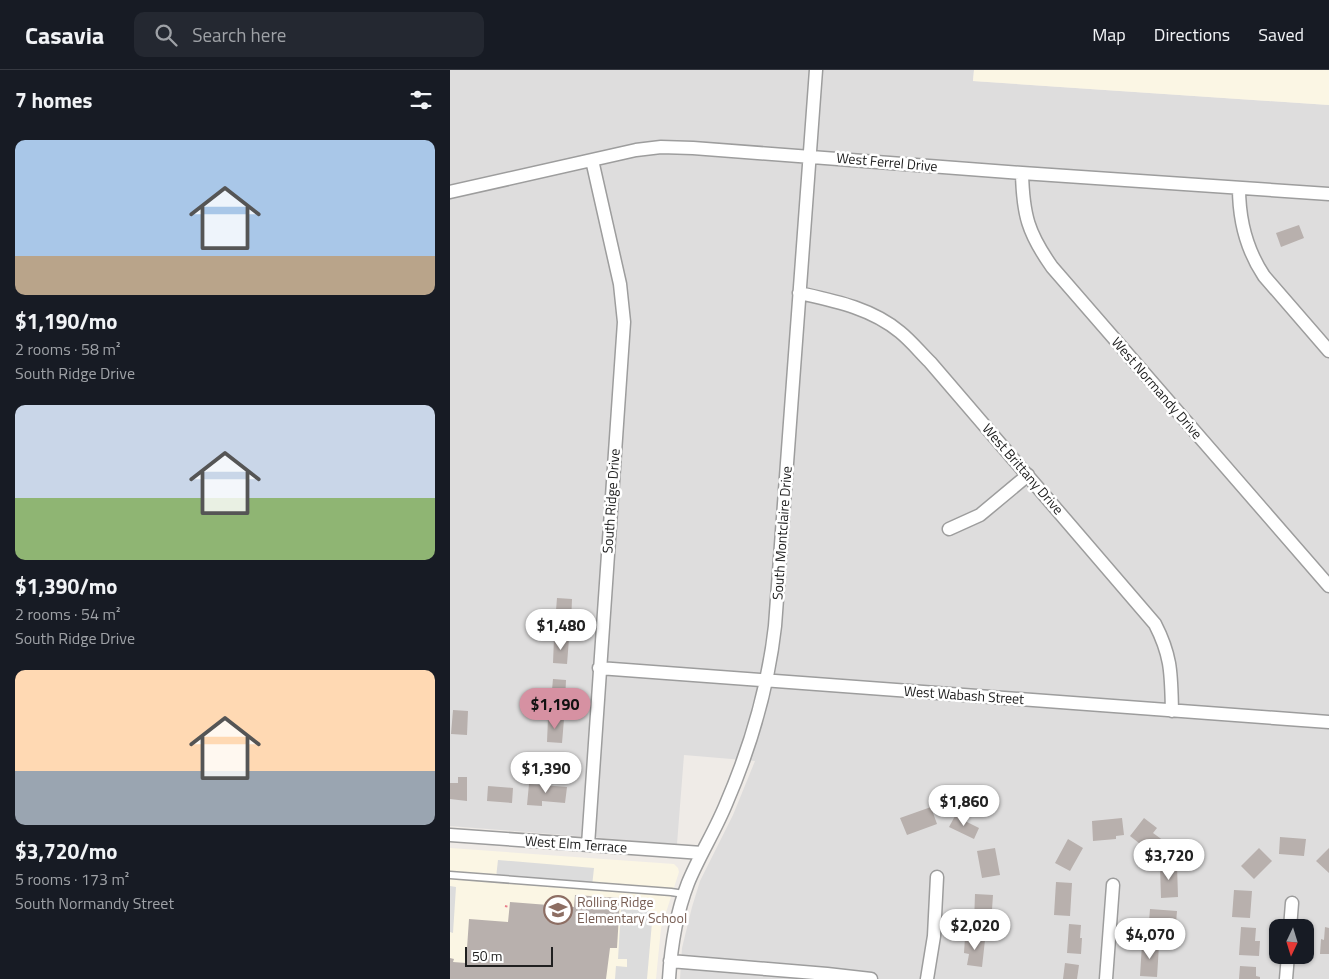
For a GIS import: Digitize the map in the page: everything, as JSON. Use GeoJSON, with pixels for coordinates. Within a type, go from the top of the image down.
{"type":"FeatureCollection","features":[{"type":"Feature","properties":{"kind":"street","name":"South Montclaire Drive"},"geometry":{"type":"LineString","coordinates":[[669,979],[674,927],[684,894],[726,806],[759,716],[767,681],[775,626],[808,156],[816,70]]}},
{"type":"Feature","properties":{"kind":"street","name":"West Ferrel Drive"},"geometry":{"type":"LineString","coordinates":[[450,192],[636,150],[661,147],[808,156],[1022,174],[1329,194]]}},
{"type":"Feature","properties":{"kind":"street","name":"South Ridge Drive"},"geometry":{"type":"LineString","coordinates":[[588,845],[624,322],[620,284],[592,160]]}},
{"type":"Feature","properties":{"kind":"street","name":"West Normandy Drive"},"geometry":{"type":"LineString","coordinates":[[1022,174],[1023,198],[1029,229],[1039,250],[1329,586]]}},
{"type":"Feature","properties":{"kind":"street"},"geometry":{"type":"LineString","coordinates":[[1239,188],[1242,227],[1258,266],[1264,276],[1329,351]]}},
{"type":"Feature","properties":{"kind":"street","name":"West Brittany Drive"},"geometry":{"type":"LineString","coordinates":[[799,293],[865,310],[898,330],[930,362],[1155,624],[1163,640],[1170,665],[1172,711]]}},
{"type":"Feature","properties":{"kind":"street"},"geometry":{"type":"LineString","coordinates":[[949,529],[980,515],[1028,476]]}},
{"type":"Feature","properties":{"kind":"street","name":"West Wabash Street"},"geometry":{"type":"LineString","coordinates":[[600,668],[1329,722]]}},
{"type":"Feature","properties":{"kind":"street","name":"West Elm Terrace"},"geometry":{"type":"LineString","coordinates":[[450,834],[702,854]]}},
{"type":"Feature","properties":{"kind":"street"},"geometry":{"type":"LineString","coordinates":[[927,979],[934,936],[937,876]]}},
{"type":"Feature","properties":{"kind":"street"},"geometry":{"type":"LineString","coordinates":[[1106,979],[1113,885]]}},
{"type":"Feature","properties":{"kind":"street"},"geometry":{"type":"LineString","coordinates":[[1291,919],[1292,902]]}},
{"type":"Feature","properties":{"kind":"street"},"geometry":{"type":"LineString","coordinates":[[670,961],[871,979]]}},
{"type":"Feature","properties":{"kind":"street"},"geometry":{"type":"LineString","coordinates":[[1286,979],[1287,964]]}},
{"type":"Feature","properties":{"kind":"lane"},"geometry":{"type":"LineString","coordinates":[[450,875],[684,894]]}},
{"type":"Feature","properties":{"kind":"path"},"geometry":{"type":"LineString","coordinates":[[504,906],[510,907]]}},
{"type":"Feature","properties":{"kind":"shaded area"},"geometry":{"type":"Polygon","coordinates":[[[450,70],[974,70],[973,81],[1329,105],[1329,979],[680,979],[682,948],[700,881],[733,815],[755,761],[684,755],[677,844],[450,826],[450,70]]]}},
{"type":"Feature","properties":{"kind":"shaded area"},"geometry":{"type":"Polygon","coordinates":[[[974,70],[1329,70],[1329,105],[973,81],[974,70]]]}},
{"type":"Feature","properties":{"kind":"shaded area","name":"Rolling Ridge Elementary School"},"geometry":{"type":"Polygon","coordinates":[[[450,848],[674,864],[679,872],[661,928],[656,979],[450,979],[450,848]]]}},
{"type":"Feature","properties":{"kind":"shaded area"},"geometry":{"type":"Polygon","coordinates":[[[498,860],[594,868],[592,886],[496,878],[498,860]]]}},
{"type":"Feature","properties":{"kind":"shaded area"},"geometry":{"type":"Polygon","coordinates":[[[450,886],[456,887],[453,933],[450,932],[450,886]]]}},
{"type":"Feature","properties":{"kind":"shaded area"},"geometry":{"type":"Polygon","coordinates":[[[621,909],[653,911],[647,979],[615,979],[616,966],[627,967],[627,959],[618,959],[621,909]]]}},
{"type":"Feature","properties":{"kind":"building"},"geometry":{"type":"Polygon","coordinates":[[[1299,225],[1304,238],[1281,247],[1276,233],[1299,225]]]}},
{"type":"Feature","properties":{"kind":"building"},"geometry":{"type":"Polygon","coordinates":[[[557,598],[572,599],[571,624],[555,623],[557,598]]]}},
{"type":"Feature","properties":{"kind":"building"},"geometry":{"type":"Polygon","coordinates":[[[554,638],[569,639],[567,664],[553,663],[554,638]]]}},
{"type":"Feature","properties":{"kind":"building"},"geometry":{"type":"Polygon","coordinates":[[[553,679],[566,680],[565,702],[551,701],[553,679]]]}},
{"type":"Feature","properties":{"kind":"building"},"geometry":{"type":"Polygon","coordinates":[[[453,710],[468,711],[467,735],[451,734],[453,710]]]}},
{"type":"Feature","properties":{"kind":"building"},"geometry":{"type":"Polygon","coordinates":[[[548,718],[564,719],[562,743],[547,742],[548,718]]]}},
{"type":"Feature","properties":{"kind":"building"},"geometry":{"type":"Polygon","coordinates":[[[458,777],[467,777],[467,801],[450,799],[450,783],[458,783],[458,777]]]}},
{"type":"Feature","properties":{"kind":"building"},"geometry":{"type":"Polygon","coordinates":[[[529,784],[567,787],[565,803],[542,801],[542,806],[527,805],[529,784]]]}},
{"type":"Feature","properties":{"kind":"building"},"geometry":{"type":"Polygon","coordinates":[[[488,786],[513,788],[512,803],[487,801],[488,786]]]}},
{"type":"Feature","properties":{"kind":"building"},"geometry":{"type":"Polygon","coordinates":[[[931,807],[937,824],[907,835],[900,818],[931,807]]]}},
{"type":"Feature","properties":{"kind":"building"},"geometry":{"type":"Polygon","coordinates":[[[955,816],[979,828],[974,839],[949,827],[955,816]]]}},
{"type":"Feature","properties":{"kind":"building"},"geometry":{"type":"Polygon","coordinates":[[[1122,818],[1124,835],[1116,836],[1116,839],[1093,841],[1092,821],[1122,818]]]}},
{"type":"Feature","properties":{"kind":"building"},"geometry":{"type":"Polygon","coordinates":[[[1144,818],[1157,828],[1153,833],[1164,841],[1154,855],[1130,836],[1144,818]]]}},
{"type":"Feature","properties":{"kind":"building"},"geometry":{"type":"Polygon","coordinates":[[[1280,837],[1306,839],[1304,856],[1279,854],[1280,837]]]}},
{"type":"Feature","properties":{"kind":"building"},"geometry":{"type":"Polygon","coordinates":[[[1068,839],[1083,848],[1070,871],[1055,863],[1068,839]]]}},
{"type":"Feature","properties":{"kind":"building"},"geometry":{"type":"Polygon","coordinates":[[[995,848],[1000,875],[982,878],[977,851],[995,848]]]}},
{"type":"Feature","properties":{"kind":"building"},"geometry":{"type":"Polygon","coordinates":[[[1259,848],[1272,861],[1254,879],[1241,866],[1259,848]]]}},
{"type":"Feature","properties":{"kind":"building"},"geometry":{"type":"Polygon","coordinates":[[[1329,848],[1329,873],[1316,861],[1329,848]]]}},
{"type":"Feature","properties":{"kind":"building"},"geometry":{"type":"Polygon","coordinates":[[[1177,865],[1178,897],[1161,898],[1160,866],[1177,865]]]}},
{"type":"Feature","properties":{"kind":"building"},"geometry":{"type":"Polygon","coordinates":[[[1056,882],[1072,883],[1070,916],[1054,915],[1056,882]]]}},
{"type":"Feature","properties":{"kind":"building"},"geometry":{"type":"Polygon","coordinates":[[[1234,890],[1252,891],[1250,918],[1232,917],[1234,890]]]}},
{"type":"Feature","properties":{"kind":"building"},"geometry":{"type":"Polygon","coordinates":[[[975,894],[993,895],[991,924],[974,923],[975,894]]]}},
{"type":"Feature","properties":{"kind":"building","name":"Rolling Ridge Elementary School"},"geometry":{"type":"Polygon","coordinates":[[[575,895],[620,898],[617,948],[610,948],[606,979],[450,979],[450,958],[454,959],[453,962],[466,963],[469,919],[508,922],[510,902],[574,907],[575,895]]]}},
{"type":"Feature","properties":{"kind":"building"},"geometry":{"type":"Polygon","coordinates":[[[1150,909],[1177,911],[1175,936],[1148,934],[1150,909]]]}},
{"type":"Feature","properties":{"kind":"building"},"geometry":{"type":"Polygon","coordinates":[[[1069,924],[1081,925],[1081,954],[1067,953],[1069,924]]]}},
{"type":"Feature","properties":{"kind":"building"},"geometry":{"type":"Polygon","coordinates":[[[1241,927],[1256,928],[1255,941],[1260,941],[1259,956],[1239,955],[1241,927]]]}},
{"type":"Feature","properties":{"kind":"building"},"geometry":{"type":"Polygon","coordinates":[[[1325,927],[1329,928],[1329,954],[1320,954],[1321,939],[1324,940],[1325,927]]]}},
{"type":"Feature","properties":{"kind":"building"},"geometry":{"type":"Polygon","coordinates":[[[965,937],[985,940],[982,967],[967,965],[969,954],[964,953],[965,937]]]}},
{"type":"Feature","properties":{"kind":"building"},"geometry":{"type":"Polygon","coordinates":[[[1142,944],[1159,945],[1157,977],[1140,976],[1142,944]]]}},
{"type":"Feature","properties":{"kind":"building"},"geometry":{"type":"Polygon","coordinates":[[[1065,963],[1079,965],[1077,979],[1063,979],[1065,963]]]}},
{"type":"Feature","properties":{"kind":"building"},"geometry":{"type":"Polygon","coordinates":[[[1240,966],[1256,967],[1256,976],[1260,977],[1260,979],[1239,979],[1240,966]]]}},
{"type":"Feature","properties":{"kind":"place","name":"Rolling Ridge Elementary School"},"geometry":{"type":"Point","coordinates":[558,910]}}]}
